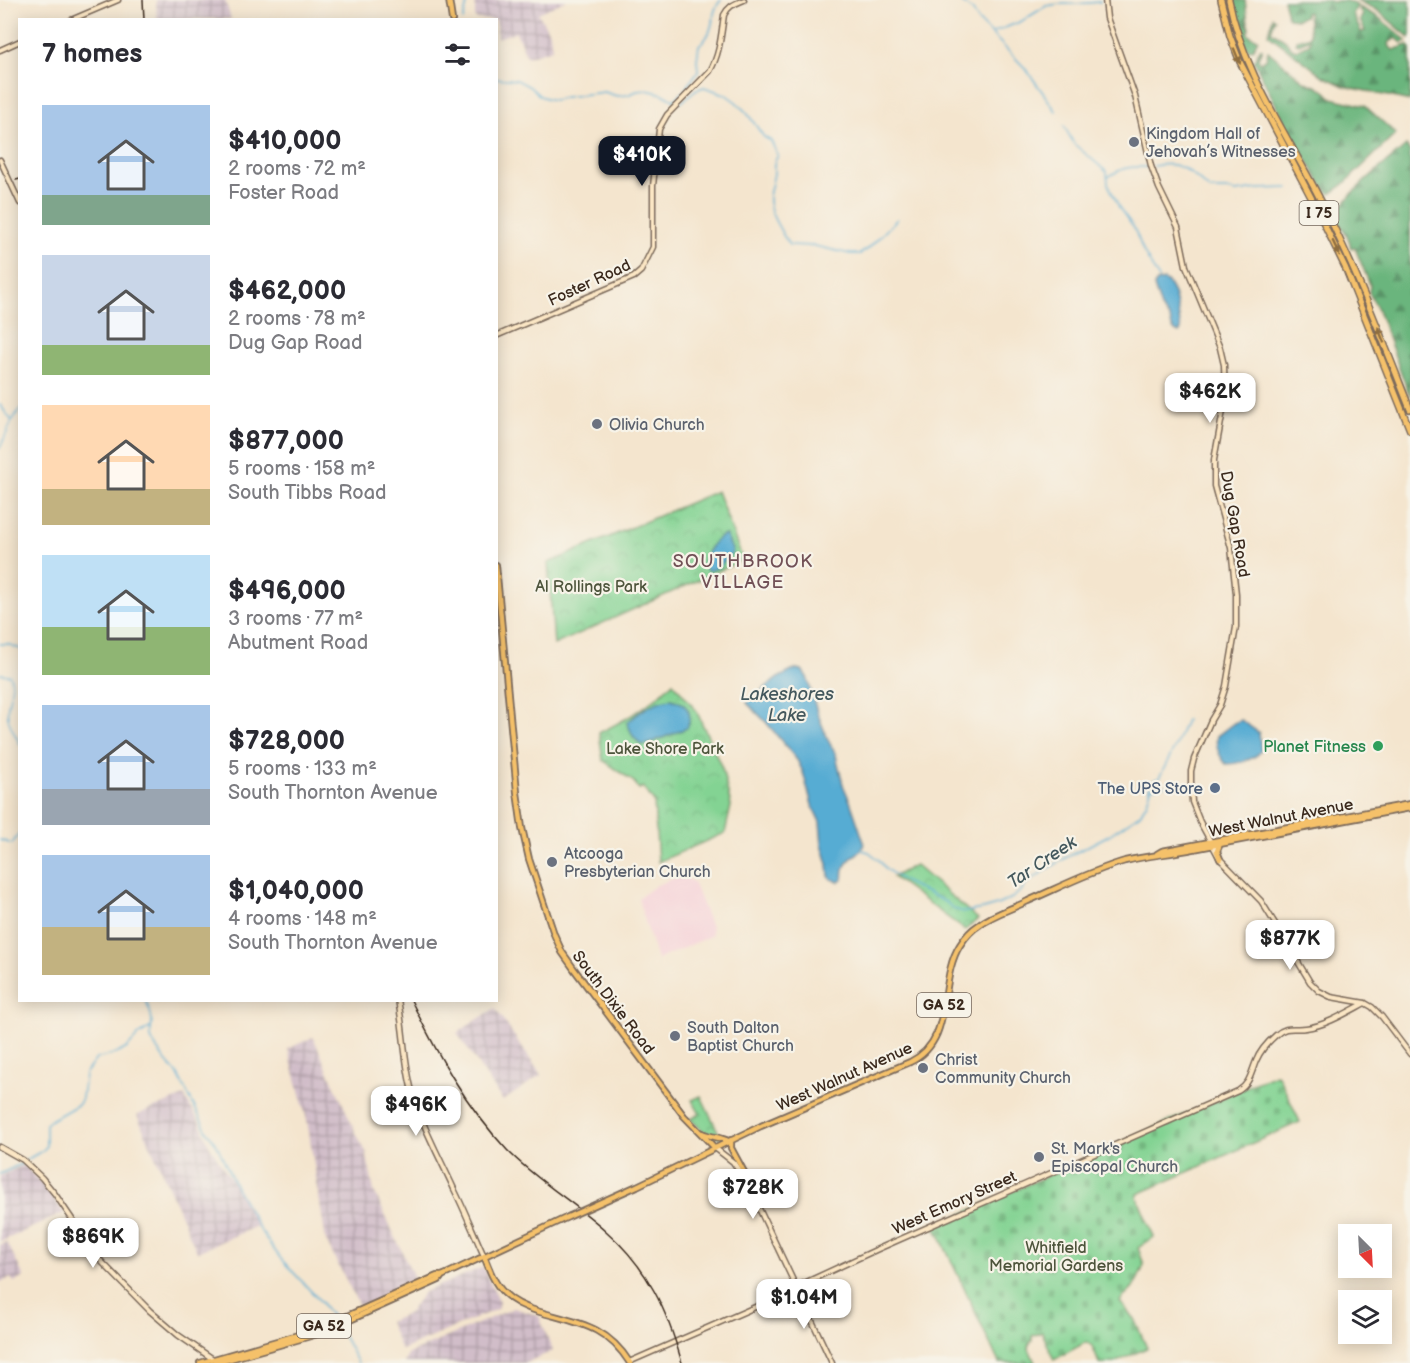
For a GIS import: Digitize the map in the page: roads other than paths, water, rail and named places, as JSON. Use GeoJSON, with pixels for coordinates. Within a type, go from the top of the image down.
{"type":"FeatureCollection","features":[{"type":"Feature","properties":{"kind":"highway","name":"I 75"},"geometry":{"type":"LineString","coordinates":[[1221,0],[1240,62],[1341,259],[1410,430]]}},
{"type":"Feature","properties":{"kind":"highway","name":"I 75"},"geometry":{"type":"LineString","coordinates":[[1229,0],[1245,55],[1342,243],[1410,410]]}},
{"type":"Feature","properties":{"kind":"main road"},"geometry":{"type":"LineString","coordinates":[[449,0],[452,18]]}},
{"type":"Feature","properties":{"kind":"main road","name":"South Dixie Road"},"geometry":{"type":"LineString","coordinates":[[498,587],[522,828],[526,850],[554,934],[562,952],[574,969],[684,1116],[715,1148]]}},
{"type":"Feature","properties":{"kind":"main road","name":"West Walnut Avenue"},"geometry":{"type":"LineString","coordinates":[[1157,854],[1163,855],[1410,806]]}},
{"type":"Feature","properties":{"kind":"main road","name":"West Walnut Avenue"},"geometry":{"type":"LineString","coordinates":[[484,1256],[729,1141],[910,1062],[925,1052],[936,1037],[956,953],[967,936],[979,925],[997,915],[1098,870],[1162,851],[1203,844],[1221,844],[1410,806]]}},
{"type":"Feature","properties":{"kind":"main road"},"geometry":{"type":"LineString","coordinates":[[1203,844],[1206,836]]}},
{"type":"Feature","properties":{"kind":"main road"},"geometry":{"type":"LineString","coordinates":[[1220,858],[1217,851],[1221,844]]}},
{"type":"Feature","properties":{"kind":"main road"},"geometry":{"type":"LineString","coordinates":[[698,1131],[729,1141],[744,1172],[743,1175]]}},
{"type":"Feature","properties":{"kind":"main road"},"geometry":{"type":"LineString","coordinates":[[484,1256],[497,1284],[513,1300],[526,1307],[573,1320],[596,1330],[612,1340],[629,1363]]}},
{"type":"Feature","properties":{"kind":"main road","name":"GA 52"},"geometry":{"type":"LineString","coordinates":[[200,1363],[216,1362],[328,1330],[439,1280],[442,1275],[484,1256]]}},
{"type":"Feature","properties":{"kind":"street"},"geometry":{"type":"LineString","coordinates":[[76,18],[117,0]]}},
{"type":"Feature","properties":{"kind":"street","name":"Foster Road"},"geometry":{"type":"LineString","coordinates":[[498,335],[634,277],[641,271],[653,247],[653,186],[657,135],[661,124],[710,71],[719,48],[726,10],[744,0]]}},
{"type":"Feature","properties":{"kind":"street","name":"Dug Gap Road"},"geometry":{"type":"LineString","coordinates":[[1105,0],[1107,18],[1135,96],[1151,166],[1178,227],[1186,266],[1220,348],[1224,365],[1225,400],[1214,460],[1214,486],[1231,548],[1236,594],[1236,627],[1227,686],[1194,759],[1191,771],[1192,802],[1206,836],[1220,858],[1226,867],[1261,901],[1310,982],[1319,991],[1331,996],[1365,1002]]}},
{"type":"Feature","properties":{"kind":"street"},"geometry":{"type":"LineString","coordinates":[[0,50],[18,42]]}},
{"type":"Feature","properties":{"kind":"street"},"geometry":{"type":"LineString","coordinates":[[0,160],[18,199]]}},
{"type":"Feature","properties":{"kind":"street"},"geometry":{"type":"LineString","coordinates":[[398,1002],[406,1066],[412,1092],[427,1134],[484,1256]]}},
{"type":"Feature","properties":{"kind":"street"},"geometry":{"type":"LineString","coordinates":[[1365,1002],[1382,1017],[1410,1054]]}},
{"type":"Feature","properties":{"kind":"street","name":"West Emory Street"},"geometry":{"type":"LineString","coordinates":[[629,1363],[878,1249],[1238,1091],[1245,1087],[1262,1050],[1280,1031],[1291,1027],[1303,1029],[1313,1027],[1365,1002]]}},
{"type":"Feature","properties":{"kind":"street"},"geometry":{"type":"LineString","coordinates":[[0,1148],[23,1160],[42,1178],[99,1258],[150,1311],[216,1362]]}},
{"type":"Feature","properties":{"kind":"street"},"geometry":{"type":"LineString","coordinates":[[715,1148],[733,1162],[743,1175],[832,1363]]}},
{"type":"Feature","properties":{"kind":"water"},"geometry":{"type":"Polygon","coordinates":[[[1164,280],[1172,289],[1178,309],[1181,330],[1179,333],[1172,327],[1170,319],[1161,308],[1154,286],[1157,282],[1164,280]]]}},
{"type":"Feature","properties":{"kind":"water"},"geometry":{"type":"Polygon","coordinates":[[[726,535],[733,552],[719,567],[707,570],[703,565],[706,556],[713,544],[726,535]]]}},
{"type":"Feature","properties":{"kind":"water","name":"Lakeshores Lake"},"geometry":{"type":"Polygon","coordinates":[[[796,669],[802,670],[807,677],[817,712],[836,755],[843,785],[864,842],[861,849],[848,861],[843,879],[839,882],[829,876],[820,822],[797,760],[747,703],[778,678],[796,669]]]}},
{"type":"Feature","properties":{"kind":"water"},"geometry":{"type":"Polygon","coordinates":[[[671,699],[688,709],[690,717],[687,728],[641,745],[633,736],[627,723],[647,707],[671,699]]]}},
{"type":"Feature","properties":{"kind":"water"},"geometry":{"type":"Polygon","coordinates":[[[1241,720],[1259,733],[1261,751],[1245,761],[1226,764],[1218,751],[1217,736],[1241,720]]]}},
{"type":"Feature","properties":{"kind":"waterway"},"geometry":{"type":"LineString","coordinates":[[464,18],[468,0]]}},
{"type":"Feature","properties":{"kind":"waterway"},"geometry":{"type":"LineString","coordinates":[[674,100],[684,91],[698,71],[699,45],[709,34],[717,5],[721,0]]}},
{"type":"Feature","properties":{"kind":"waterway"},"geometry":{"type":"LineString","coordinates":[[958,0],[973,11],[978,20],[1026,69],[1056,111]]}},
{"type":"Feature","properties":{"kind":"waterway"},"geometry":{"type":"LineString","coordinates":[[992,33],[1022,21],[1046,6],[1100,2]]}},
{"type":"Feature","properties":{"kind":"waterway"},"geometry":{"type":"LineString","coordinates":[[498,78],[517,80],[540,96],[555,100],[604,92],[617,96],[628,95],[647,90],[663,94],[677,102]]}},
{"type":"Feature","properties":{"kind":"waterway"},"geometry":{"type":"LineString","coordinates":[[681,103],[695,90],[704,87],[725,94],[747,113],[764,137],[771,141],[778,156],[774,164],[769,203],[789,245],[815,246],[860,254],[868,249],[897,219]]}},
{"type":"Feature","properties":{"kind":"waterway"},"geometry":{"type":"LineString","coordinates":[[1064,126],[1073,142]]}},
{"type":"Feature","properties":{"kind":"waterway"},"geometry":{"type":"LineString","coordinates":[[1074,144],[1107,172],[1108,184],[1120,209],[1134,228],[1144,253],[1159,279]]}},
{"type":"Feature","properties":{"kind":"waterway"},"geometry":{"type":"LineString","coordinates":[[1154,166],[1179,166],[1191,173],[1210,190],[1236,192],[1289,188]]}},
{"type":"Feature","properties":{"kind":"waterway"},"geometry":{"type":"LineString","coordinates":[[1108,177],[1127,168],[1148,167]]}},
{"type":"Feature","properties":{"kind":"waterway"},"geometry":{"type":"LineString","coordinates":[[0,405],[12,421]]}},
{"type":"Feature","properties":{"kind":"waterway"},"geometry":{"type":"LineString","coordinates":[[0,448],[18,412]]}},
{"type":"Feature","properties":{"kind":"waterway"},"geometry":{"type":"LineString","coordinates":[[0,644],[8,644],[18,648]]}},
{"type":"Feature","properties":{"kind":"waterway","name":"Tar Creek"},"geometry":{"type":"LineString","coordinates":[[0,674],[10,675],[12,680],[7,712],[18,740]]}},
{"type":"Feature","properties":{"kind":"waterway","name":"Tar Creek"},"geometry":{"type":"LineString","coordinates":[[862,850],[869,852],[886,869],[905,882],[946,902],[953,909],[965,912],[997,905],[1012,898],[1029,881],[1067,857],[1109,835],[1140,814],[1147,802],[1151,789],[1149,789],[1150,782],[1159,778],[1186,720]]}},
{"type":"Feature","properties":{"kind":"waterway"},"geometry":{"type":"LineString","coordinates":[[1150,788],[1165,785]]}},
{"type":"Feature","properties":{"kind":"waterway"},"geometry":{"type":"LineString","coordinates":[[0,840],[12,844],[18,835]]}},
{"type":"Feature","properties":{"kind":"waterway"},"geometry":{"type":"LineString","coordinates":[[146,1002],[151,1017],[153,1042],[162,1057],[177,1073],[262,1233],[281,1259],[321,1302],[334,1320]]}},
{"type":"Feature","properties":{"kind":"waterway"},"geometry":{"type":"LineString","coordinates":[[26,1160],[46,1147],[46,1124],[79,1104],[85,1074],[96,1059],[127,1048],[139,1035],[150,1028]]}},
{"type":"Feature","properties":{"kind":"waterway"},"geometry":{"type":"LineString","coordinates":[[0,1174],[23,1163]]}},
{"type":"Feature","properties":{"kind":"waterway"},"geometry":{"type":"LineString","coordinates":[[339,1328],[358,1363]]}},
{"type":"Feature","properties":{"kind":"railway"},"geometry":{"type":"LineString","coordinates":[[143,0],[144,18]]}},
{"type":"Feature","properties":{"kind":"railway"},"geometry":{"type":"LineString","coordinates":[[412,1002],[453,1079],[492,1133],[507,1150],[543,1182],[606,1231],[621,1245],[645,1275],[670,1325],[682,1363]]}},
{"type":"Feature","properties":{"kind":"place","name":"Kingdom Hall of Jehovah’s Witnesses"},"geometry":{"type":"Point","coordinates":[1134,142]}},
{"type":"Feature","properties":{"kind":"place","name":"Olivia Church"},"geometry":{"type":"Point","coordinates":[597,424]}},
{"type":"Feature","properties":{"kind":"place","name":"Planet Fitness"},"geometry":{"type":"Point","coordinates":[1378,746]}},
{"type":"Feature","properties":{"kind":"place","name":"The UPS Store"},"geometry":{"type":"Point","coordinates":[1215,788]}},
{"type":"Feature","properties":{"kind":"place","name":"Atcooga Presbyterian Church"},"geometry":{"type":"Point","coordinates":[552,862]}},
{"type":"Feature","properties":{"kind":"place","name":"South Dalton Baptist Church"},"geometry":{"type":"Point","coordinates":[675,1036]}},
{"type":"Feature","properties":{"kind":"place","name":"Christ Community Church"},"geometry":{"type":"Point","coordinates":[923,1068]}},
{"type":"Feature","properties":{"kind":"place","name":"St. Mark's Episcopal Church"},"geometry":{"type":"Point","coordinates":[1039,1157]}},
{"type":"Feature","properties":{"kind":"district","name":"SOUTHBROOK VILLAGE"},"geometry":{"type":"Point","coordinates":[743,571]}},
{"type":"Feature","properties":{"kind":"park label","name":"Al Rollings Park"},"geometry":{"type":"Point","coordinates":[591,586]}},
{"type":"Feature","properties":{"kind":"park label","name":"Lake Shore Park"},"geometry":{"type":"Point","coordinates":[665,748]}},
{"type":"Feature","properties":{"kind":"park label","name":"Whitfield Memorial Gardens"},"geometry":{"type":"Point","coordinates":[1056,1256]}}]}
